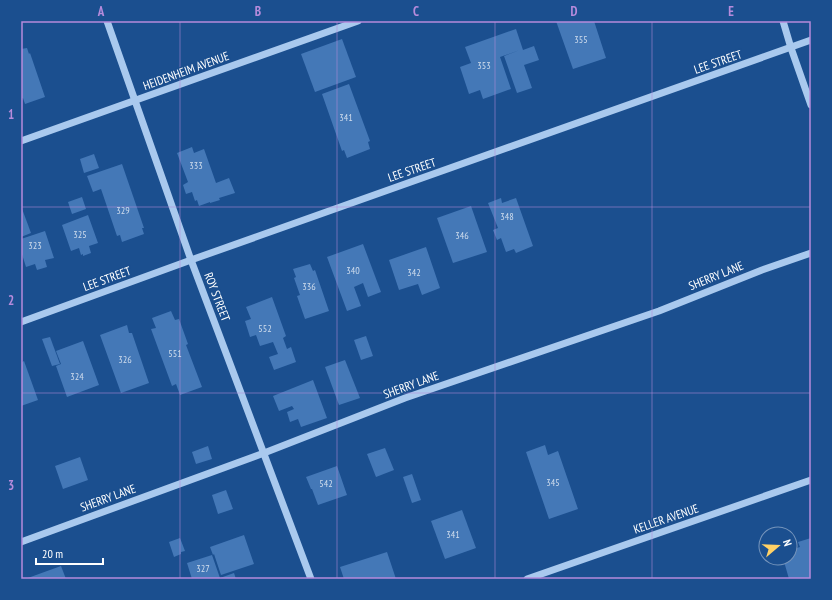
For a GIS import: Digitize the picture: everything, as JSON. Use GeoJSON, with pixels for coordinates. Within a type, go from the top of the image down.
{"type":"FeatureCollection","features":[{"type":"Feature","properties":{"kind":"street","name":"ROY STREET"},"geometry":{"type":"LineString","coordinates":[[107,21],[191,260],[312,579]]}},
{"type":"Feature","properties":{"kind":"street","name":"HEIDENHEIM AVENUE"},"geometry":{"type":"LineString","coordinates":[[21,141],[358,21]]}},
{"type":"Feature","properties":{"kind":"street"},"geometry":{"type":"LineString","coordinates":[[783,21],[811,105]]}},
{"type":"Feature","properties":{"kind":"street","name":"LEE STREET"},"geometry":{"type":"LineString","coordinates":[[21,322],[191,260],[811,40]]}},
{"type":"Feature","properties":{"kind":"street","name":"SHERRY LANE"},"geometry":{"type":"LineString","coordinates":[[21,542],[264,453],[406,398],[660,311],[762,270],[811,253]]}},
{"type":"Feature","properties":{"kind":"street","name":"KELLER AVENUE"},"geometry":{"type":"LineString","coordinates":[[527,579],[811,480]]}},
{"type":"Feature","properties":{"kind":"building"},"geometry":{"type":"Polygon","coordinates":[[[556,21],[594,21],[606,58],[573,69],[556,21]]]}},
{"type":"Feature","properties":{"kind":"building"},"geometry":{"type":"Polygon","coordinates":[[[516,29],[523,50],[534,46],[539,60],[524,65],[532,88],[517,93],[504,56],[520,50],[500,57],[511,89],[483,99],[480,90],[469,94],[460,67],[471,63],[465,47],[516,29]]]}},
{"type":"Feature","properties":{"kind":"building"},"geometry":{"type":"Polygon","coordinates":[[[342,39],[356,77],[315,92],[301,54],[342,39]]]}},
{"type":"Feature","properties":{"kind":"building"},"geometry":{"type":"Polygon","coordinates":[[[27,48],[45,97],[25,104],[23,98],[21,99],[21,49],[27,48]]]}},
{"type":"Feature","properties":{"kind":"building"},"geometry":{"type":"Polygon","coordinates":[[[349,84],[370,141],[368,142],[370,149],[347,158],[344,150],[342,151],[322,94],[349,84]]]}},
{"type":"Feature","properties":{"kind":"building"},"geometry":{"type":"Polygon","coordinates":[[[192,147],[194,153],[204,149],[216,183],[229,178],[235,193],[219,198],[220,200],[199,206],[197,200],[195,201],[192,192],[186,194],[183,185],[188,182],[177,153],[192,147]]]}},
{"type":"Feature","properties":{"kind":"building"},"geometry":{"type":"Polygon","coordinates":[[[94,154],[99,168],[84,173],[80,159],[94,154]]]}},
{"type":"Feature","properties":{"kind":"building"},"geometry":{"type":"Polygon","coordinates":[[[122,164],[144,228],[142,228],[144,234],[122,242],[120,235],[117,236],[101,189],[93,192],[87,176],[122,164]]]}},
{"type":"Feature","properties":{"kind":"building"},"geometry":{"type":"Polygon","coordinates":[[[82,197],[86,209],[72,214],[68,202],[82,197]]]}},
{"type":"Feature","properties":{"kind":"building"},"geometry":{"type":"Polygon","coordinates":[[[501,198],[502,203],[516,198],[533,246],[516,253],[514,249],[506,252],[501,238],[497,240],[493,230],[498,228],[488,203],[501,198]]]}},
{"type":"Feature","properties":{"kind":"building"},"geometry":{"type":"Polygon","coordinates":[[[21,206],[31,233],[21,237],[21,206]]]}},
{"type":"Feature","properties":{"kind":"building"},"geometry":{"type":"Polygon","coordinates":[[[471,206],[487,252],[453,263],[437,218],[471,206]]]}},
{"type":"Feature","properties":{"kind":"building"},"geometry":{"type":"Polygon","coordinates":[[[88,215],[98,243],[89,246],[91,253],[83,256],[83,254],[81,255],[79,248],[71,251],[62,225],[88,215]]]}},
{"type":"Feature","properties":{"kind":"building"},"geometry":{"type":"Polygon","coordinates":[[[45,231],[54,258],[45,260],[47,267],[37,270],[35,264],[26,267],[21,251],[21,239],[45,231]]]}},
{"type":"Feature","properties":{"kind":"building"},"geometry":{"type":"Polygon","coordinates":[[[363,244],[381,292],[368,297],[363,283],[354,287],[361,306],[347,311],[327,257],[363,244]]]}},
{"type":"Feature","properties":{"kind":"building"},"geometry":{"type":"Polygon","coordinates":[[[426,247],[440,288],[422,295],[418,284],[399,290],[389,260],[426,247]]]}},
{"type":"Feature","properties":{"kind":"building"},"geometry":{"type":"Polygon","coordinates":[[[310,264],[313,271],[315,270],[329,311],[305,319],[297,296],[300,295],[294,278],[296,277],[293,269],[310,264]]]}},
{"type":"Feature","properties":{"kind":"building"},"geometry":{"type":"Polygon","coordinates":[[[272,297],[286,336],[283,338],[287,349],[291,347],[296,362],[274,370],[269,357],[278,354],[273,342],[260,346],[256,335],[250,337],[245,321],[251,319],[246,307],[272,297]]]}},
{"type":"Feature","properties":{"kind":"building"},"geometry":{"type":"Polygon","coordinates":[[[171,311],[175,320],[179,319],[188,344],[186,345],[202,387],[180,395],[176,384],[172,386],[151,329],[156,328],[152,318],[171,311]]]}},
{"type":"Feature","properties":{"kind":"building"},"geometry":{"type":"Polygon","coordinates":[[[127,325],[129,333],[132,333],[149,383],[121,393],[100,335],[127,325]]]}},
{"type":"Feature","properties":{"kind":"building"},"geometry":{"type":"Polygon","coordinates":[[[366,336],[373,356],[361,360],[354,340],[366,336]]]}},
{"type":"Feature","properties":{"kind":"building"},"geometry":{"type":"Polygon","coordinates":[[[50,337],[60,364],[52,366],[42,339],[50,337]]]}},
{"type":"Feature","properties":{"kind":"building"},"geometry":{"type":"Polygon","coordinates":[[[83,341],[99,385],[67,397],[56,366],[61,364],[56,351],[83,341]]]}},
{"type":"Feature","properties":{"kind":"building"},"geometry":{"type":"Polygon","coordinates":[[[345,360],[360,398],[339,405],[325,367],[345,360]]]}},
{"type":"Feature","properties":{"kind":"building"},"geometry":{"type":"Polygon","coordinates":[[[24,361],[38,400],[21,406],[21,363],[24,361]]]}},
{"type":"Feature","properties":{"kind":"building"},"geometry":{"type":"Polygon","coordinates":[[[313,380],[327,418],[301,427],[298,419],[290,422],[287,412],[294,409],[292,406],[279,411],[273,396],[313,380]]]}},
{"type":"Feature","properties":{"kind":"building"},"geometry":{"type":"Polygon","coordinates":[[[545,445],[548,455],[558,451],[578,509],[549,519],[526,452],[545,445]]]}},
{"type":"Feature","properties":{"kind":"building"},"geometry":{"type":"Polygon","coordinates":[[[208,446],[212,459],[196,464],[192,452],[208,446]]]}},
{"type":"Feature","properties":{"kind":"building"},"geometry":{"type":"Polygon","coordinates":[[[385,448],[394,470],[376,477],[367,454],[385,448]]]}},
{"type":"Feature","properties":{"kind":"building"},"geometry":{"type":"Polygon","coordinates":[[[80,457],[88,480],[63,489],[55,466],[80,457]]]}},
{"type":"Feature","properties":{"kind":"building"},"geometry":{"type":"Polygon","coordinates":[[[337,466],[347,495],[318,505],[306,477],[337,466]]]}},
{"type":"Feature","properties":{"kind":"building"},"geometry":{"type":"Polygon","coordinates":[[[412,474],[421,500],[412,503],[403,477],[412,474]]]}},
{"type":"Feature","properties":{"kind":"building"},"geometry":{"type":"Polygon","coordinates":[[[226,490],[233,509],[218,514],[212,495],[226,490]]]}},
{"type":"Feature","properties":{"kind":"building"},"geometry":{"type":"Polygon","coordinates":[[[462,510],[476,548],[445,559],[431,521],[462,510]]]}},
{"type":"Feature","properties":{"kind":"building"},"geometry":{"type":"Polygon","coordinates":[[[244,535],[254,564],[221,575],[210,547],[244,535]]]}},
{"type":"Feature","properties":{"kind":"building"},"geometry":{"type":"Polygon","coordinates":[[[180,538],[185,551],[174,557],[169,542],[180,538]]]}},
{"type":"Feature","properties":{"kind":"building"},"geometry":{"type":"Polygon","coordinates":[[[811,538],[811,579],[789,579],[785,566],[798,566],[798,548],[800,547],[798,542],[811,538]]]}},
{"type":"Feature","properties":{"kind":"building"},"geometry":{"type":"Polygon","coordinates":[[[387,552],[396,579],[344,579],[340,567],[387,552]]]}},
{"type":"Feature","properties":{"kind":"building"},"geometry":{"type":"Polygon","coordinates":[[[212,555],[220,578],[234,573],[236,579],[192,579],[187,563],[212,555]]]}},
{"type":"Feature","properties":{"kind":"building"},"geometry":{"type":"Polygon","coordinates":[[[61,566],[66,579],[25,579],[61,566]]]}}]}
